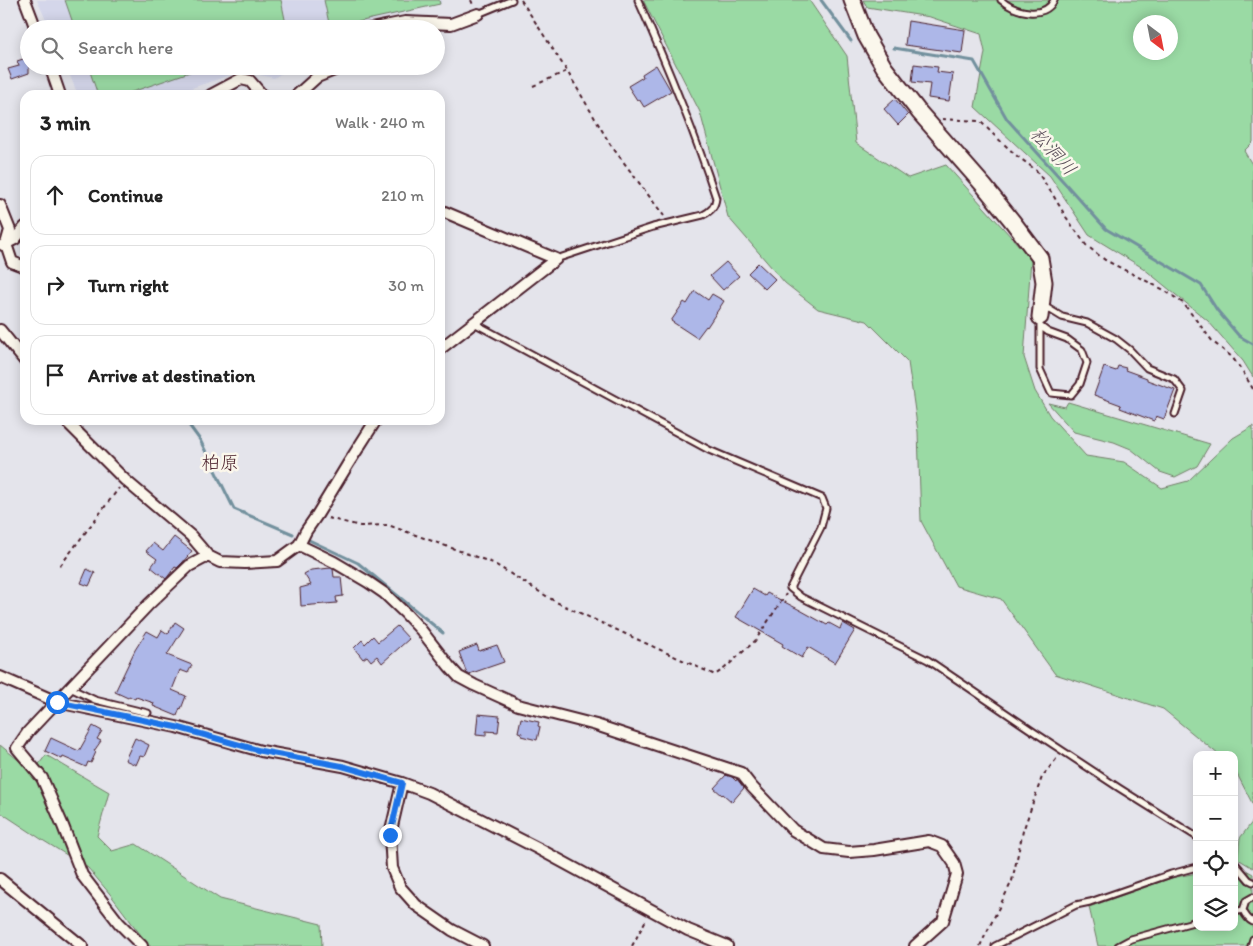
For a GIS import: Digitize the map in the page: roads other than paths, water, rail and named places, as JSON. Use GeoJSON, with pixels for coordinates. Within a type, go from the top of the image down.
{"type":"FeatureCollection","features":[{"type":"Feature","properties":{"kind":"street"},"geometry":{"type":"LineString","coordinates":[[26,0],[33,20]]}},
{"type":"Feature","properties":{"kind":"street"},"geometry":{"type":"LineString","coordinates":[[852,0],[866,36],[884,67],[924,118],[984,186],[1040,258],[1044,282],[1041,316]]}},
{"type":"Feature","properties":{"kind":"street"},"geometry":{"type":"LineString","coordinates":[[445,24],[451,24],[478,14]]}},
{"type":"Feature","properties":{"kind":"street"},"geometry":{"type":"LineString","coordinates":[[53,75],[58,90]]}},
{"type":"Feature","properties":{"kind":"street"},"geometry":{"type":"LineString","coordinates":[[303,90],[322,75]]}},
{"type":"Feature","properties":{"kind":"street"},"geometry":{"type":"LineString","coordinates":[[220,90],[241,79],[250,81],[258,90]]}},
{"type":"Feature","properties":{"kind":"street"},"geometry":{"type":"LineString","coordinates":[[0,205],[10,230],[3,245]]}},
{"type":"Feature","properties":{"kind":"street"},"geometry":{"type":"LineString","coordinates":[[445,212],[556,259],[445,345]]}},
{"type":"Feature","properties":{"kind":"street"},"geometry":{"type":"LineString","coordinates":[[3,245],[15,239],[20,233]]}},
{"type":"Feature","properties":{"kind":"street"},"geometry":{"type":"LineString","coordinates":[[3,245],[12,262],[20,265]]}},
{"type":"Feature","properties":{"kind":"street"},"geometry":{"type":"LineString","coordinates":[[0,330],[20,355]]}},
{"type":"Feature","properties":{"kind":"street"},"geometry":{"type":"LineString","coordinates":[[70,425],[125,480],[191,536],[208,556],[220,562],[245,563],[277,561],[299,545],[373,425]]}},
{"type":"Feature","properties":{"kind":"street"},"geometry":{"type":"LineString","coordinates":[[299,545],[334,562],[384,593],[421,630],[460,677],[518,705],[596,725],[741,773],[793,830],[824,849],[849,852],[929,841],[942,846],[954,863],[957,874],[943,921],[915,946]]}},
{"type":"Feature","properties":{"kind":"street"},"geometry":{"type":"LineString","coordinates":[[142,946],[119,923],[82,875],[42,778],[17,748],[28,732],[149,604],[189,566],[208,556]]}},
{"type":"Feature","properties":{"kind":"street"},"geometry":{"type":"LineString","coordinates":[[0,677],[57,702],[176,727],[261,751],[342,766],[402,783],[429,793],[539,849],[688,930],[727,946]]}},
{"type":"Feature","properties":{"kind":"street"},"geometry":{"type":"LineString","coordinates":[[402,783],[390,835],[392,868],[400,887],[423,910],[452,930],[483,946]]}},
{"type":"Feature","properties":{"kind":"street"},"geometry":{"type":"LineString","coordinates":[[0,879],[82,946]]}},
{"type":"Feature","properties":{"kind":"lane"},"geometry":{"type":"LineString","coordinates":[[478,14],[512,0]]}},
{"type":"Feature","properties":{"kind":"lane"},"geometry":{"type":"LineString","coordinates":[[556,259],[653,227],[703,215],[710,212],[714,207],[716,198],[704,160],[665,61],[638,0]]}},
{"type":"Feature","properties":{"kind":"lane"},"geometry":{"type":"LineString","coordinates":[[1001,0],[1020,10],[1031,12],[1047,9],[1054,0]]}},
{"type":"Feature","properties":{"kind":"lane"},"geometry":{"type":"LineString","coordinates":[[1041,316],[1048,332],[1067,339],[1082,350],[1087,363],[1080,384],[1071,395],[1051,393],[1040,369],[1041,316]]}},
{"type":"Feature","properties":{"kind":"lane"},"geometry":{"type":"LineString","coordinates":[[1041,316],[1062,317],[1087,323],[1116,339],[1130,350],[1147,368],[1174,378],[1183,391],[1175,414]]}},
{"type":"Feature","properties":{"kind":"lane"},"geometry":{"type":"LineString","coordinates":[[473,323],[709,450],[822,498],[826,508],[821,527],[790,588],[801,598],[928,660],[1062,750],[1193,834]]}},
{"type":"Feature","properties":{"kind":"lane"},"geometry":{"type":"LineString","coordinates":[[70,688],[95,700],[148,713]]}},
{"type":"Feature","properties":{"kind":"lane"},"geometry":{"type":"LineString","coordinates":[[1238,867],[1253,882]]}},
{"type":"Feature","properties":{"kind":"lane"},"geometry":{"type":"LineString","coordinates":[[995,946],[1076,905],[1193,868]]}},
{"type":"Feature","properties":{"kind":"lane"},"geometry":{"type":"LineString","coordinates":[[1253,897],[1246,901],[1243,910],[1245,916],[1253,922]]}},
{"type":"Feature","properties":{"kind":"lane"},"geometry":{"type":"LineString","coordinates":[[1238,911],[1243,910]]}},
{"type":"Feature","properties":{"kind":"lane"},"geometry":{"type":"LineString","coordinates":[[1118,946],[1131,939],[1193,922]]}},
{"type":"Feature","properties":{"kind":"lane"},"geometry":{"type":"LineString","coordinates":[[1251,946],[1253,939]]}},
{"type":"Feature","properties":{"kind":"waterway","name":"松洞川"},"geometry":{"type":"LineString","coordinates":[[821,0],[851,41]]}},
{"type":"Feature","properties":{"kind":"waterway","name":"松洞川"},"geometry":{"type":"LineString","coordinates":[[894,48],[974,61],[1007,119],[1106,229],[1201,285],[1217,310],[1239,336],[1253,344]]}},
{"type":"Feature","properties":{"kind":"waterway"},"geometry":{"type":"LineString","coordinates":[[189,425],[200,440],[234,509],[293,534]]}},
{"type":"Feature","properties":{"kind":"waterway"},"geometry":{"type":"LineString","coordinates":[[307,539],[358,563],[443,633]]}},
{"type":"Feature","properties":{"kind":"district","name":"柏原"},"geometry":{"type":"Point","coordinates":[220,462]}}]}
